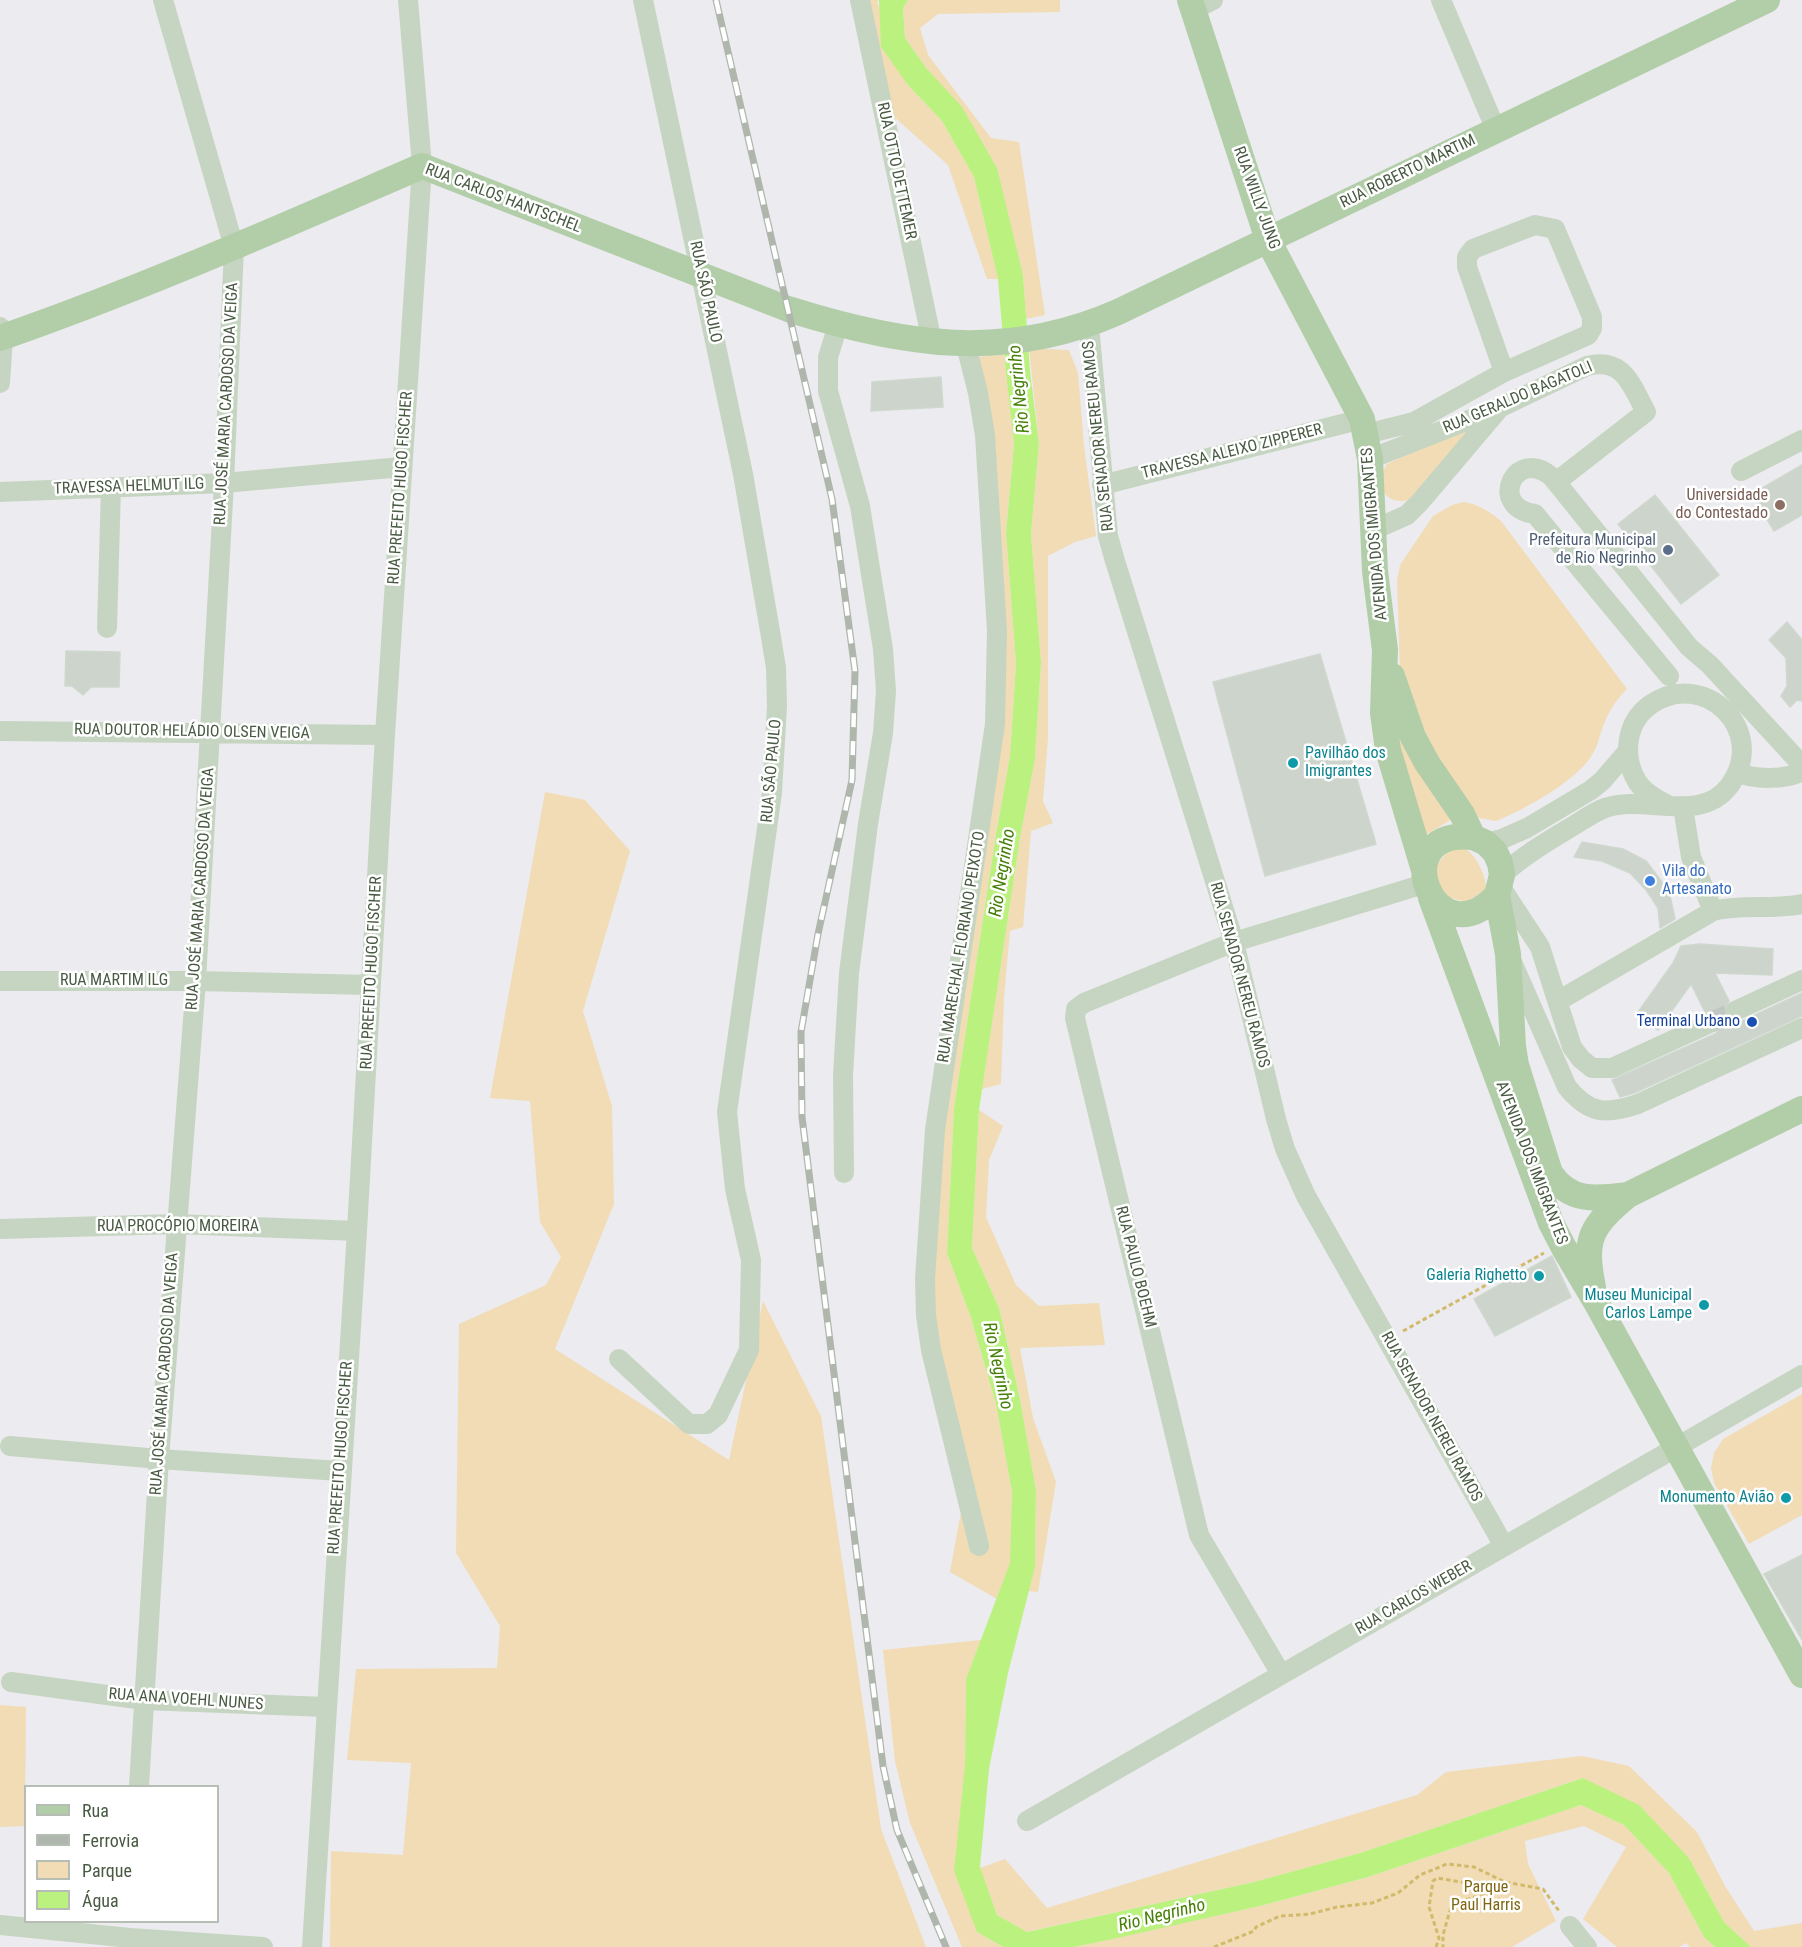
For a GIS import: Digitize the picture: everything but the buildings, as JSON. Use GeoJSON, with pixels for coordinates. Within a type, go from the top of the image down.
{"type":"FeatureCollection","features":[{"type":"Feature","properties":{"kind":"main road","name":"RUA ROBERTO MARTIM"},"geometry":{"type":"LineString","coordinates":[[976,344],[1046,336],[1089,325],[1767,0]]}},
{"type":"Feature","properties":{"kind":"main road","name":"RUA WILLY JUNG"},"geometry":{"type":"LineString","coordinates":[[1199,3],[1268,240],[1364,427]]}},
{"type":"Feature","properties":{"kind":"main road","name":"RUA CARLOS HANTSCHEL"},"geometry":{"type":"LineString","coordinates":[[1,334],[234,248],[422,166],[788,309],[869,333],[932,342],[976,344]]}},
{"type":"Feature","properties":{"kind":"main road","name":"AVENIDA DOS IMIGRANTES"},"geometry":{"type":"LineString","coordinates":[[1364,427],[1370,459],[1372,530],[1385,650],[1383,713],[1388,750],[1426,884],[1551,1223],[1802,1675]]}},
{"type":"Feature","properties":{"kind":"main road","name":"AVENIDA DOS IMIGRANTES"},"geometry":{"type":"LineString","coordinates":[[1385,650],[1401,706],[1413,737],[1427,763],[1480,840],[1495,852],[1500,863],[1516,1065],[1550,1173],[1558,1184],[1569,1192],[1584,1197],[1602,1198],[1628,1195]]}},
{"type":"Feature","properties":{"kind":"main road"},"geometry":{"type":"LineString","coordinates":[[1480,840],[1460,836],[1447,839],[1435,846],[1427,857],[1426,884],[1442,908],[1456,913],[1472,913],[1486,906],[1500,885]]}},
{"type":"Feature","properties":{"kind":"main road"},"geometry":{"type":"LineString","coordinates":[[1596,1302],[1588,1260],[1592,1234],[1605,1214],[1628,1195],[1802,1109]]}},
{"type":"Feature","properties":{"kind":"street","name":"RUA JOSÉ MARIA CARDOSO DA VEIGA"},"geometry":{"type":"LineString","coordinates":[[139,1785],[159,1459],[196,981],[225,483],[234,248],[163,0]]}},
{"type":"Feature","properties":{"kind":"street","name":"RUA PREFEITO HUGO FISCHER"},"geometry":{"type":"LineString","coordinates":[[312,1947],[340,1471],[357,1231],[385,735],[422,166],[408,0]]}},
{"type":"Feature","properties":{"kind":"street","name":"RUA SÃO PAULO"},"geometry":{"type":"LineString","coordinates":[[619,1359],[689,1424],[707,1424],[718,1415],[749,1350],[752,1260],[735,1189],[727,1112],[772,793],[777,706],[776,668],[743,474],[643,0]]}},
{"type":"Feature","properties":{"kind":"street","name":"RUA OTTO DETTEMER"},"geometry":{"type":"LineString","coordinates":[[860,0],[932,342]]}},
{"type":"Feature","properties":{"kind":"street"},"geometry":{"type":"LineString","coordinates":[[1441,0],[1496,130]]}},
{"type":"Feature","properties":{"kind":"street","name":"TRAVESSA ALEIXO ZIPPERER"},"geometry":{"type":"LineString","coordinates":[[1102,485],[1364,427],[1414,422],[1504,372],[1588,335],[1592,328],[1592,317],[1555,230],[1547,226],[1535,225],[1473,249],[1467,257],[1467,267],[1504,372]]}},
{"type":"Feature","properties":{"kind":"street"},"geometry":{"type":"LineString","coordinates":[[838,325],[828,357],[828,391],[860,506],[884,649],[886,691],[883,733],[868,824],[849,973],[843,1076],[844,1173]]}},
{"type":"Feature","properties":{"kind":"street","name":"RUA SENADOR NEREU RAMOS"},"geometry":{"type":"LineString","coordinates":[[1089,325],[1108,536],[1234,942],[1285,1149],[1306,1196],[1504,1546]]}},
{"type":"Feature","properties":{"kind":"street"},"geometry":{"type":"LineString","coordinates":[[0,383],[1,334]]}},
{"type":"Feature","properties":{"kind":"street","name":"RUA MARECHAL FLORIANO PEIXOTO"},"geometry":{"type":"LineString","coordinates":[[976,344],[978,393],[985,435],[997,631],[995,724],[992,758],[935,1130],[925,1279],[926,1316],[931,1350],[979,1546]]}},
{"type":"Feature","properties":{"kind":"street","name":"RUA GERALDO BAGATOLI"},"geometry":{"type":"LineString","coordinates":[[1370,459],[1499,408],[1587,366],[1600,363],[1613,365],[1624,373],[1646,412],[1556,482]]}},
{"type":"Feature","properties":{"kind":"street"},"geometry":{"type":"LineString","coordinates":[[1372,530],[1407,515],[1414,509],[1499,408]]}},
{"type":"Feature","properties":{"kind":"street"},"geometry":{"type":"LineString","coordinates":[[1741,471],[1802,440]]}},
{"type":"Feature","properties":{"kind":"street","name":"TRAVESSA HELMUT ILG"},"geometry":{"type":"LineString","coordinates":[[0,492],[225,483],[402,467]]}},
{"type":"Feature","properties":{"kind":"street"},"geometry":{"type":"LineString","coordinates":[[1670,676],[1535,514],[1526,513],[1517,508],[1511,500],[1509,491],[1511,482],[1525,468],[1544,471],[1556,482],[1689,647],[1710,665],[1802,765]]}},
{"type":"Feature","properties":{"kind":"street"},"geometry":{"type":"LineString","coordinates":[[107,628],[111,487]]}},
{"type":"Feature","properties":{"kind":"street"},"geometry":{"type":"LineString","coordinates":[[1663,698],[1670,676],[1689,647]]}},
{"type":"Feature","properties":{"kind":"street"},"geometry":{"type":"LineString","coordinates":[[1710,1023],[1612,1068],[1592,1068],[1572,1047],[1540,947],[1500,885],[1524,856],[1602,809],[1617,805],[1675,806],[1701,805],[1716,798],[1729,787],[1738,772],[1742,749],[1741,735],[1735,723],[1725,710],[1712,700],[1696,694],[1679,694],[1663,698],[1648,706],[1636,719],[1629,735],[1627,752],[1630,769],[1638,784],[1651,796],[1675,806],[1691,857],[1713,911]]}},
{"type":"Feature","properties":{"kind":"street"},"geometry":{"type":"LineString","coordinates":[[1742,749],[1752,737],[1752,709]]}},
{"type":"Feature","properties":{"kind":"street","name":"RUA DOUTOR HELÁDIO OLSEN VEIGA"},"geometry":{"type":"LineString","coordinates":[[0,730],[385,735]]}},
{"type":"Feature","properties":{"kind":"street"},"geometry":{"type":"LineString","coordinates":[[1480,840],[1502,839],[1527,828],[1591,790],[1627,752]]}},
{"type":"Feature","properties":{"kind":"street"},"geometry":{"type":"LineString","coordinates":[[1738,772],[1746,776],[1784,777],[1802,771]]}},
{"type":"Feature","properties":{"kind":"street","name":"RUA PAULO BOEHM"},"geometry":{"type":"LineString","coordinates":[[1281,1674],[1199,1535],[1075,1018],[1076,1009],[1083,1003],[1234,942],[1426,884]]}},
{"type":"Feature","properties":{"kind":"street"},"geometry":{"type":"LineString","coordinates":[[1558,1001],[1713,911],[1731,907],[1782,908],[1802,904]]}},
{"type":"Feature","properties":{"kind":"street"},"geometry":{"type":"LineString","coordinates":[[1508,954],[1567,1087],[1578,1101],[1596,1111],[1617,1111],[1638,1104],[1802,1028]]}},
{"type":"Feature","properties":{"kind":"street"},"geometry":{"type":"LineString","coordinates":[[1734,1011],[1802,980]]}},
{"type":"Feature","properties":{"kind":"street","name":"RUA MARTIM ILG"},"geometry":{"type":"LineString","coordinates":[[0,981],[196,981],[371,985]]}},
{"type":"Feature","properties":{"kind":"street","name":"RUA PROCÓPIO MOREIRA"},"geometry":{"type":"LineString","coordinates":[[0,1229],[176,1224],[357,1231]]}},
{"type":"Feature","properties":{"kind":"street","name":"RUA CARLOS WEBER"},"geometry":{"type":"LineString","coordinates":[[1027,1821],[1802,1375]]}},
{"type":"Feature","properties":{"kind":"street"},"geometry":{"type":"LineString","coordinates":[[10,1446],[340,1471]]}},
{"type":"Feature","properties":{"kind":"street","name":"RUA ANA VOEHL NUNES"},"geometry":{"type":"LineString","coordinates":[[11,1682],[144,1700],[326,1707]]}},
{"type":"Feature","properties":{"kind":"street"},"geometry":{"type":"LineString","coordinates":[[0,1925],[263,1947]]}},
{"type":"Feature","properties":{"kind":"street"},"geometry":{"type":"LineString","coordinates":[[1570,1926],[1587,1947]]}},
{"type":"Feature","properties":{"kind":"path"},"geometry":{"type":"LineString","coordinates":[[1387,1340],[1562,1244]]}},
{"type":"Feature","properties":{"kind":"path"},"geometry":{"type":"LineString","coordinates":[[1214,1947],[1280,1916],[1310,1914],[1337,1906],[1372,1903],[1398,1893],[1420,1875],[1447,1864],[1473,1867],[1505,1882]]}},
{"type":"Feature","properties":{"kind":"path"},"geometry":{"type":"LineString","coordinates":[[1436,1947],[1439,1938],[1429,1907],[1433,1881],[1437,1878],[1466,1883],[1505,1882],[1543,1888],[1570,1926]]}},
{"type":"Feature","properties":{"kind":"path"},"geometry":{"type":"LineString","coordinates":[[1443,1947],[1443,1935],[1451,1907],[1505,1882]]}},
{"type":"Feature","properties":{"kind":"path"},"geometry":{"type":"LineString","coordinates":[[1229,1941],[1232,1947]]}},
{"type":"Feature","properties":{"kind":"green space"},"geometry":{"type":"Polygon","coordinates":[[[860,0],[879,0],[877,2],[908,85],[942,121],[974,177],[998,279],[987,279],[948,165],[883,107],[860,0]]]}},
{"type":"Feature","properties":{"kind":"green space"},"geometry":{"type":"Polygon","coordinates":[[[908,0],[1060,0],[1060,12],[938,14],[920,28],[928,55],[991,138],[1019,142],[1045,315],[1026,319],[1023,275],[1009,223],[927,69],[905,38],[903,8],[908,0]]]}},
{"type":"Feature","properties":{"kind":"green space"},"geometry":{"type":"Polygon","coordinates":[[[1029,348],[1069,350],[1078,373],[1084,446],[1096,536],[1075,542],[1048,556],[1048,738],[1043,801],[1053,823],[1031,831],[1023,927],[1010,931],[1004,997],[1001,1084],[982,1089],[1020,838],[1035,759],[1041,664],[1031,534],[1039,444],[1029,348]]]}},
{"type":"Feature","properties":{"kind":"green space"},"geometry":{"type":"Polygon","coordinates":[[[1004,354],[1014,444],[1006,533],[1016,664],[1010,756],[954,1108],[947,1253],[971,1318],[996,1404],[1012,1492],[1011,1563],[997,1599],[950,1572],[965,1490],[925,1279],[997,681],[969,358],[1004,354]]]}},
{"type":"Feature","properties":{"kind":"green space"},"geometry":{"type":"Polygon","coordinates":[[[1477,422],[1417,497],[1399,501],[1386,495],[1381,482],[1387,464],[1477,422]]]}},
{"type":"Feature","properties":{"kind":"green space"},"geometry":{"type":"Polygon","coordinates":[[[1464,502],[1484,509],[1501,521],[1627,689],[1608,714],[1597,745],[1586,763],[1550,793],[1496,821],[1479,818],[1445,775],[1424,740],[1400,671],[1397,580],[1400,565],[1433,516],[1452,505],[1464,502]]]}},
{"type":"Feature","properties":{"kind":"green space"},"geometry":{"type":"Polygon","coordinates":[[[1395,722],[1454,818],[1422,837],[1404,789],[1395,722]]]}},
{"type":"Feature","properties":{"kind":"green space"},"geometry":{"type":"Polygon","coordinates":[[[545,792],[585,800],[630,851],[583,1011],[612,1106],[614,1204],[555,1349],[729,1460],[763,1301],[821,1416],[881,1829],[926,1947],[330,1947],[331,1851],[403,1855],[411,1763],[347,1760],[356,1669],[497,1668],[500,1626],[456,1553],[459,1324],[546,1285],[561,1257],[540,1222],[530,1101],[490,1098],[545,792]]]}},
{"type":"Feature","properties":{"kind":"green space"},"geometry":{"type":"Polygon","coordinates":[[[1450,849],[1466,849],[1481,868],[1485,880],[1486,891],[1466,902],[1443,896],[1432,870],[1450,849]]]}},
{"type":"Feature","properties":{"kind":"green space"},"geometry":{"type":"Polygon","coordinates":[[[979,1110],[1003,1126],[989,1160],[986,1217],[1016,1285],[1039,1306],[1099,1303],[1105,1345],[1020,1348],[1033,1418],[1056,1482],[1038,1592],[1029,1591],[1035,1566],[1036,1490],[1020,1399],[999,1308],[972,1248],[979,1110]]]}},
{"type":"Feature","properties":{"kind":"green space"},"geometry":{"type":"Polygon","coordinates":[[[1802,1394],[1802,1515],[1749,1544],[1714,1483],[1711,1468],[1714,1453],[1723,1439],[1802,1394]]]}},
{"type":"Feature","properties":{"kind":"green space"},"geometry":{"type":"Polygon","coordinates":[[[981,1640],[966,1679],[965,1765],[977,1932],[1003,1947],[962,1947],[910,1823],[895,1761],[883,1650],[981,1640]]]}},
{"type":"Feature","properties":{"kind":"green space"},"geometry":{"type":"Polygon","coordinates":[[[0,1705],[26,1707],[24,1826],[0,1827],[0,1705]]]}},
{"type":"Feature","properties":{"kind":"green space"},"geometry":{"type":"Polygon","coordinates":[[[1582,1756],[1629,1766],[1697,1832],[1725,1886],[1754,1931],[1802,1923],[1802,1947],[1751,1947],[1724,1922],[1689,1858],[1583,1778],[1360,1853],[1254,1882],[1026,1932],[997,1915],[980,1868],[1005,1859],[1047,1908],[1417,1795],[1446,1772],[1582,1756]]]}},
{"type":"Feature","properties":{"kind":"green space","name":"Parque Paul Harris"},"geometry":{"type":"Polygon","coordinates":[[[1581,1805],[1624,1825],[1669,1873],[1704,1937],[1715,1947],[1690,1947],[1686,1943],[1679,1947],[1617,1947],[1583,1919],[1626,1847],[1584,1826],[1525,1841],[1528,1864],[1556,1921],[1512,1947],[1074,1947],[1260,1906],[1368,1877],[1581,1805]]]}},
{"type":"Feature","properties":{"kind":"water","name":"Rio Negrinho"},"geometry":{"type":"Polygon","coordinates":[[[879,0],[908,0],[903,8],[905,38],[927,69],[962,107],[997,168],[1023,275],[1030,371],[1039,444],[1031,534],[1041,663],[1035,759],[1020,838],[979,1110],[972,1248],[999,1308],[1020,1399],[1036,1490],[1035,1567],[1008,1673],[989,1769],[980,1867],[997,1915],[1027,1932],[1254,1882],[1360,1853],[1583,1778],[1639,1805],[1689,1858],[1724,1922],[1751,1947],[1715,1947],[1704,1937],[1669,1873],[1624,1825],[1581,1805],[1368,1877],[1260,1906],[1122,1937],[1074,1947],[1003,1947],[977,1932],[954,1871],[965,1765],[966,1679],[1010,1563],[1012,1492],[996,1404],[971,1318],[947,1253],[954,1108],[1010,756],[1016,664],[1006,533],[1014,444],[998,279],[974,177],[942,121],[908,85],[881,47],[879,0]]]}},
{"type":"Feature","properties":{"kind":"tunnel"},"geometry":{"type":"LineString","coordinates":[[1710,1023],[1735,1011]]}},
{"type":"Feature","properties":{"kind":"railway"},"geometry":{"type":"LineString","coordinates":[[716,0],[832,499],[855,671],[852,780],[818,934],[801,1032],[802,1117],[883,1766],[897,1830],[946,1947]]}},
{"type":"Feature","properties":{"kind":"place","name":"Universidade do Contestado"},"geometry":{"type":"Point","coordinates":[1780,505]}},
{"type":"Feature","properties":{"kind":"place","name":"Prefeitura Municipal de Rio Negrinho"},"geometry":{"type":"Point","coordinates":[1668,550]}},
{"type":"Feature","properties":{"kind":"place","name":"Pavilhão dos Imigrantes"},"geometry":{"type":"Point","coordinates":[1293,763]}},
{"type":"Feature","properties":{"kind":"place","name":"Vila do Artesanato"},"geometry":{"type":"Point","coordinates":[1650,881]}},
{"type":"Feature","properties":{"kind":"place","name":"Terminal Urbano"},"geometry":{"type":"Point","coordinates":[1752,1022]}},
{"type":"Feature","properties":{"kind":"place","name":"Galeria Righetto"},"geometry":{"type":"Point","coordinates":[1539,1276]}},
{"type":"Feature","properties":{"kind":"place","name":"Museu Municipal Carlos Lampe"},"geometry":{"type":"Point","coordinates":[1704,1305]}},
{"type":"Feature","properties":{"kind":"place","name":"Monumento Avião"},"geometry":{"type":"Point","coordinates":[1786,1498]}}]}
